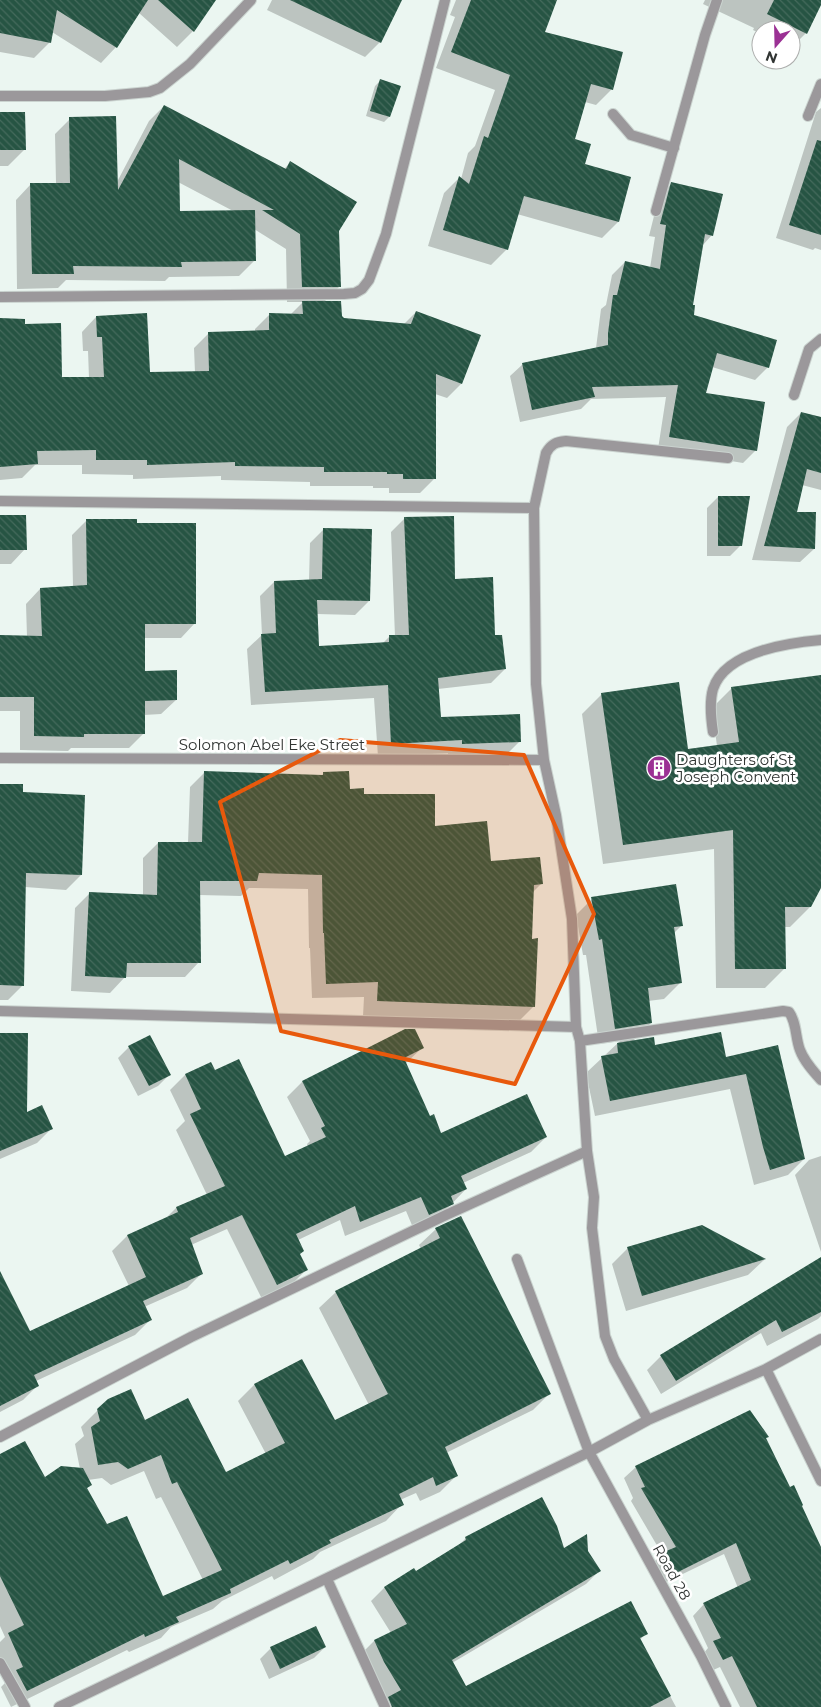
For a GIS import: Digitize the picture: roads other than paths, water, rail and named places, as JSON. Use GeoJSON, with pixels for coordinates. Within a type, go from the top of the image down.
{"type":"FeatureCollection","features":[{"type":"Feature","properties":{"kind":"street"},"geometry":{"type":"LineString","coordinates":[[0,96],[105,96],[149,92],[160,88],[190,64],[251,0]]}},
{"type":"Feature","properties":{"kind":"street"},"geometry":{"type":"LineString","coordinates":[[0,297],[344,294],[355,293],[362,289],[369,280],[386,234],[445,0]]}},
{"type":"Feature","properties":{"kind":"street"},"geometry":{"type":"LineString","coordinates":[[656,211],[717,0]]}},
{"type":"Feature","properties":{"kind":"street"},"geometry":{"type":"LineString","coordinates":[[808,116],[821,84]]}},
{"type":"Feature","properties":{"kind":"street"},"geometry":{"type":"LineString","coordinates":[[613,114],[631,135],[674,148]]}},
{"type":"Feature","properties":{"kind":"street"},"geometry":{"type":"LineString","coordinates":[[794,395],[809,349],[821,339]]}},
{"type":"Feature","properties":{"kind":"street"},"geometry":{"type":"LineString","coordinates":[[648,1420],[614,1359],[605,1336],[592,1228],[594,1197],[587,1151],[580,1041],[576,1027],[572,918],[556,814],[544,760],[536,684],[534,508],[546,452],[550,446],[560,442],[566,441],[728,458]]}},
{"type":"Feature","properties":{"kind":"street"},"geometry":{"type":"LineString","coordinates":[[0,501],[534,508]]}},
{"type":"Feature","properties":{"kind":"street"},"geometry":{"type":"LineString","coordinates":[[713,732],[711,715],[712,691],[717,679],[731,664],[749,655],[783,645],[821,640]]}},
{"type":"Feature","properties":{"kind":"street","name":"Solomon Abel Eke Street"},"geometry":{"type":"LineString","coordinates":[[0,758],[544,760]]}},
{"type":"Feature","properties":{"kind":"street"},"geometry":{"type":"LineString","coordinates":[[580,1041],[783,1011],[789,1012],[793,1018],[800,1050],[805,1060],[821,1080]]}},
{"type":"Feature","properties":{"kind":"street"},"geometry":{"type":"LineString","coordinates":[[0,1012],[576,1027]]}},
{"type":"Feature","properties":{"kind":"street"},"geometry":{"type":"LineString","coordinates":[[0,1437],[191,1337],[587,1151]]}},
{"type":"Feature","properties":{"kind":"street","name":"Road 28"},"geometry":{"type":"LineString","coordinates":[[517,1259],[590,1452],[701,1656],[726,1707]]}},
{"type":"Feature","properties":{"kind":"street"},"geometry":{"type":"LineString","coordinates":[[59,1707],[590,1452],[648,1420],[766,1369],[821,1339]]}},
{"type":"Feature","properties":{"kind":"street"},"geometry":{"type":"LineString","coordinates":[[766,1369],[821,1481]]}},
{"type":"Feature","properties":{"kind":"street"},"geometry":{"type":"LineString","coordinates":[[328,1579],[385,1707]]}},
{"type":"Feature","properties":{"kind":"street"},"geometry":{"type":"LineString","coordinates":[[0,1662],[25,1707]]}},
{"type":"Feature","properties":{"kind":"place","name":"Daughters of St Joseph Convent"},"geometry":{"type":"Point","coordinates":[659,768]}}]}
